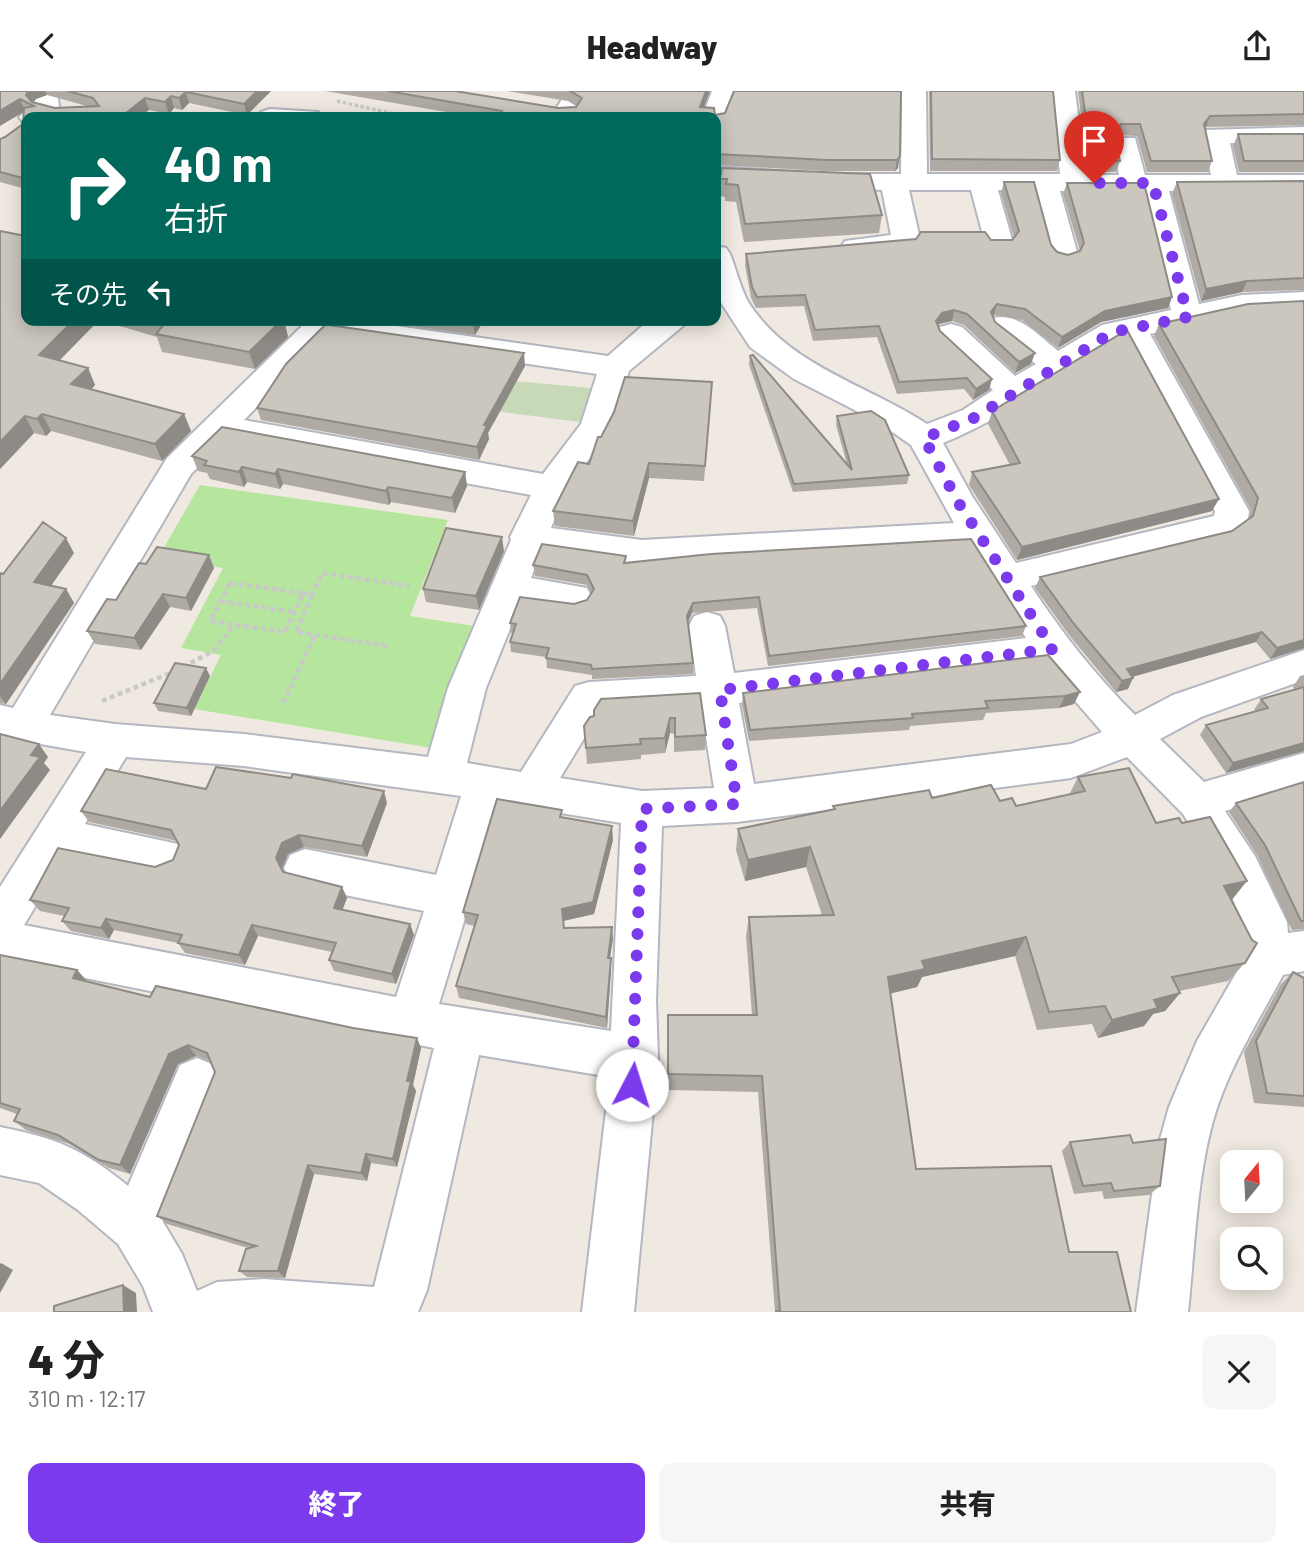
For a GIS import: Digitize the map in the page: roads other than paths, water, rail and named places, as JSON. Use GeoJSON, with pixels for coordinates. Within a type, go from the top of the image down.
{"type":"FeatureCollection","features":[{"type":"Feature","properties":{"kind":"street"},"geometry":{"type":"LineString","coordinates":[[717,112],[724,91]]}},
{"type":"Feature","properties":{"kind":"street"},"geometry":{"type":"LineString","coordinates":[[826,249],[904,242],[904,183],[914,91]]}},
{"type":"Feature","properties":{"kind":"street"},"geometry":{"type":"LineString","coordinates":[[1074,183],[1063,96],[1091,104]]}},
{"type":"Feature","properties":{"kind":"street"},"geometry":{"type":"LineString","coordinates":[[1226,184],[1215,135],[1304,135]]}},
{"type":"Feature","properties":{"kind":"street"},"geometry":{"type":"LineString","coordinates":[[1126,142],[1144,183],[1188,317]]}},
{"type":"Feature","properties":{"kind":"street"},"geometry":{"type":"LineString","coordinates":[[721,175],[904,183],[1304,183]]}},
{"type":"Feature","properties":{"kind":"street"},"geometry":{"type":"LineString","coordinates":[[982,183],[999,243]]}},
{"type":"Feature","properties":{"kind":"street"},"geometry":{"type":"LineString","coordinates":[[1045,183],[1064,255]]}},
{"type":"Feature","properties":{"kind":"street"},"geometry":{"type":"LineString","coordinates":[[725,255],[724,302],[761,340],[805,372],[889,414],[924,438],[958,502],[1053,649],[1090,695],[1197,802],[1240,869],[1265,922],[1286,954],[1213,1057],[1193,1107],[1183,1143],[1162,1312]]}},
{"type":"Feature","properties":{"kind":"street"},"geometry":{"type":"LineString","coordinates":[[924,438],[974,418],[1013,391],[1113,332],[1242,305],[1304,301]]}},
{"type":"Feature","properties":{"kind":"street"},"geometry":{"type":"LineString","coordinates":[[1005,325],[1057,365]]}},
{"type":"Feature","properties":{"kind":"street"},"geometry":{"type":"LineString","coordinates":[[309,326],[220,427],[179,466],[11,724],[115,740],[244,750],[642,809],[737,804],[1072,761],[1106,749],[1187,706],[1304,665]]}},
{"type":"Feature","properties":{"kind":"street"},"geometry":{"type":"LineString","coordinates":[[342,326],[615,367]]}},
{"type":"Feature","properties":{"kind":"street"},"geometry":{"type":"LineString","coordinates":[[494,347],[506,326]]}},
{"type":"Feature","properties":{"kind":"street"},"geometry":{"type":"LineString","coordinates":[[411,1023],[449,897],[464,781],[467,688],[527,537],[551,487],[596,427],[615,367],[661,326]]}},
{"type":"Feature","properties":{"kind":"street"},"geometry":{"type":"LineString","coordinates":[[1009,578],[1225,527],[1231,520],[1232,511],[1132,329]]}},
{"type":"Feature","properties":{"kind":"street"},"geometry":{"type":"LineString","coordinates":[[951,334],[1013,391]]}},
{"type":"Feature","properties":{"kind":"street"},"geometry":{"type":"LineString","coordinates":[[220,427],[551,487]]}},
{"type":"Feature","properties":{"kind":"street"},"geometry":{"type":"LineString","coordinates":[[527,537],[642,553],[981,534]]}},
{"type":"Feature","properties":{"kind":"street"},"geometry":{"type":"LineString","coordinates":[[507,588],[574,598]]}},
{"type":"Feature","properties":{"kind":"street"},"geometry":{"type":"LineString","coordinates":[[708,626],[737,804]]}},
{"type":"Feature","properties":{"kind":"street"},"geometry":{"type":"LineString","coordinates":[[530,792],[589,697],[720,690],[1053,649]]}},
{"type":"Feature","properties":{"kind":"street"},"geometry":{"type":"LineString","coordinates":[[5,906],[55,836],[115,740]]}},
{"type":"Feature","properties":{"kind":"street"},"geometry":{"type":"LineString","coordinates":[[1197,802],[1304,770]]}},
{"type":"Feature","properties":{"kind":"street"},"geometry":{"type":"LineString","coordinates":[[608,1312],[635,1058],[633,1000],[642,809]]}},
{"type":"Feature","properties":{"kind":"street"},"geometry":{"type":"LineString","coordinates":[[55,836],[163,857]]}},
{"type":"Feature","properties":{"kind":"street"},"geometry":{"type":"LineString","coordinates":[[306,868],[449,897]]}},
{"type":"Feature","properties":{"kind":"street"},"geometry":{"type":"LineString","coordinates":[[0,941],[411,1023],[635,1058]]}},
{"type":"Feature","properties":{"kind":"street"},"geometry":{"type":"LineString","coordinates":[[379,1312],[394,1305],[401,1290],[461,1032]]}},
{"type":"Feature","properties":{"kind":"street"},"geometry":{"type":"LineString","coordinates":[[136,1226],[197,1081]]}},
{"type":"Feature","properties":{"kind":"street"},"geometry":{"type":"LineString","coordinates":[[0,1151],[49,1161],[96,1192],[136,1226],[164,1272],[179,1312]]}},
{"type":"Feature","properties":{"kind":"street"},"geometry":{"type":"LineString","coordinates":[[211,1312],[217,1308],[264,1305],[372,1312]]}}]}
